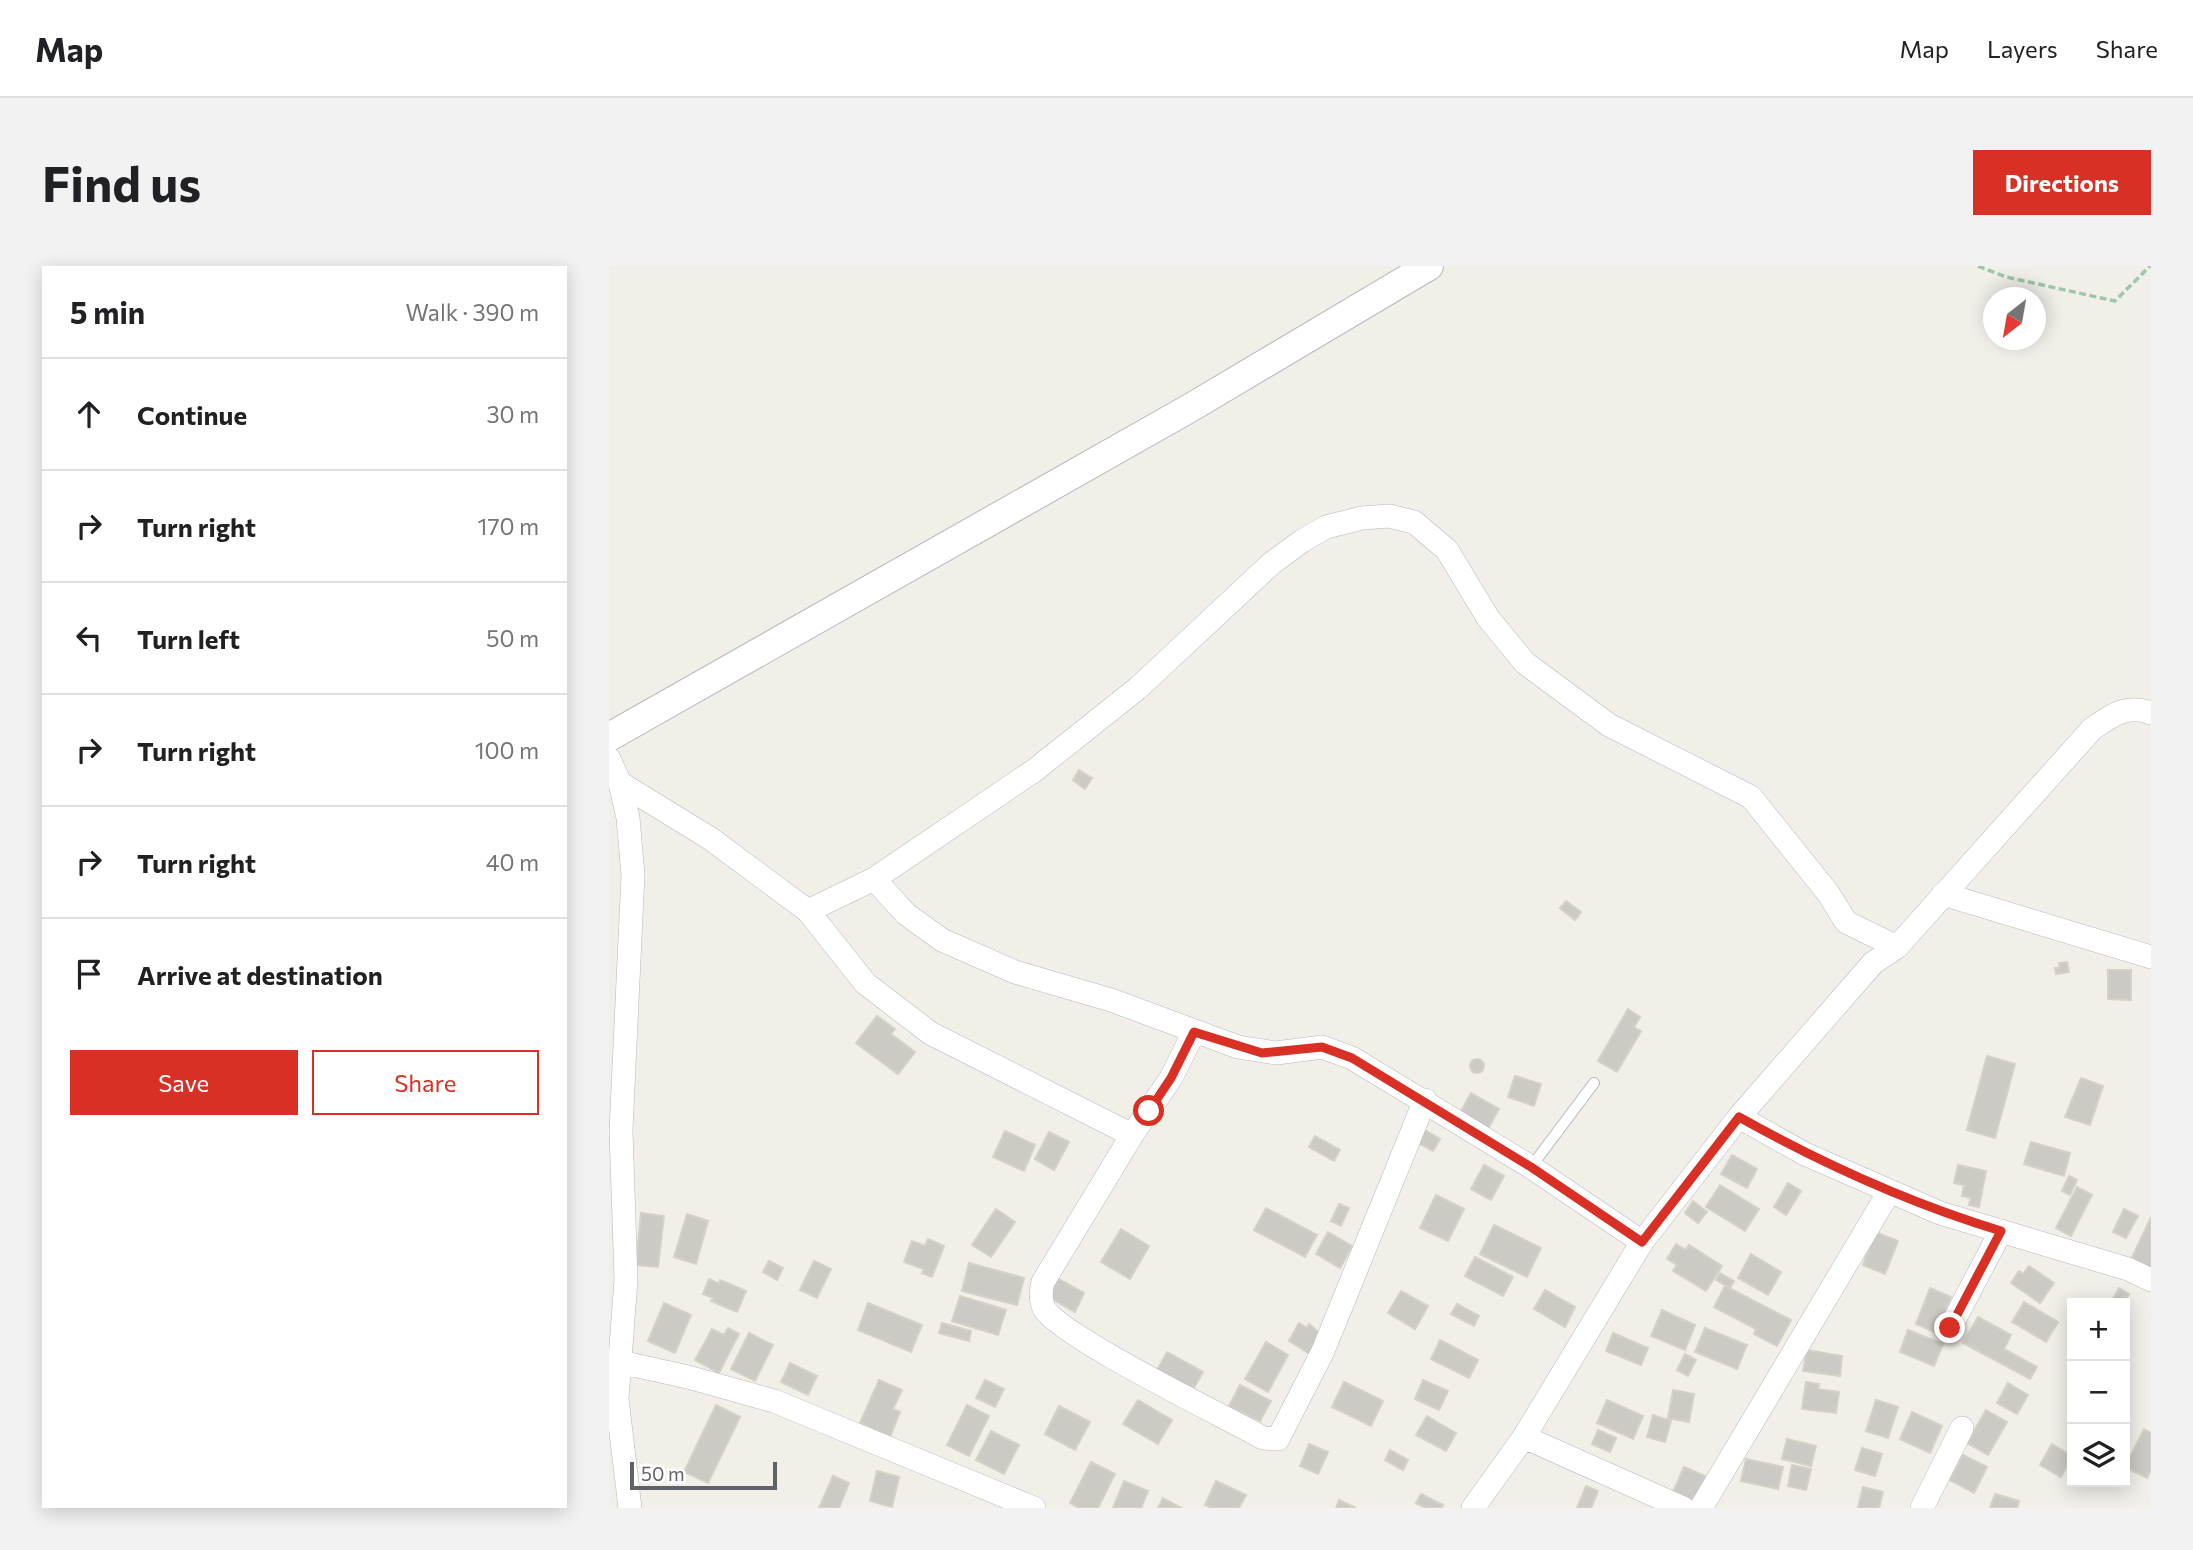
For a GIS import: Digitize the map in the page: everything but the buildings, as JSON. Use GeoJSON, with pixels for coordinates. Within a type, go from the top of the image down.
{"type":"FeatureCollection","features":[{"type":"Feature","properties":{"kind":"street"},"geometry":{"type":"LineString","coordinates":[[609,737],[1190,408],[1429,266]]}},
{"type":"Feature","properties":{"kind":"street"},"geometry":{"type":"LineString","coordinates":[[808,911],[874,879],[1035,770],[1139,688],[1272,563],[1302,541],[1326,527],[1362,518],[1389,516],[1414,522],[1447,550],[1488,618],[1525,663],[1609,725],[1751,797],[1828,893],[1846,922],[1897,947]]}},
{"type":"Feature","properties":{"kind":"street"},"geometry":{"type":"LineString","coordinates":[[1473,1508],[1524,1437],[1642,1242],[1739,1117],[1874,963],[1897,947],[2092,729],[2116,712],[2135,708],[2151,713]]}},
{"type":"Feature","properties":{"kind":"street"},"geometry":{"type":"LineString","coordinates":[[609,759],[620,783],[628,818],[633,875],[621,1130],[626,1280],[616,1319],[620,1362],[613,1401],[630,1508]]}},
{"type":"Feature","properties":{"kind":"street"},"geometry":{"type":"LineString","coordinates":[[620,783],[711,839],[808,911],[865,983],[930,1033],[1132,1135]]}},
{"type":"Feature","properties":{"kind":"street"},"geometry":{"type":"LineString","coordinates":[[874,879],[906,914],[942,940],[1015,972],[1111,1000],[1194,1032],[1262,1053],[1322,1047],[1352,1058],[1531,1167],[1642,1242]]}},
{"type":"Feature","properties":{"kind":"street"},"geometry":{"type":"LineString","coordinates":[[1943,894],[2151,957]]}},
{"type":"Feature","properties":{"kind":"street"},"geometry":{"type":"LineString","coordinates":[[1194,1032],[1171,1078],[1132,1135],[1043,1282],[1041,1291],[1044,1308],[1056,1322],[1085,1342],[1263,1438],[1274,1440],[1283,1432],[1323,1351],[1425,1100]]}},
{"type":"Feature","properties":{"kind":"street"},"geometry":{"type":"LineString","coordinates":[[1739,1117],[1805,1154],[1940,1213],[2128,1269],[2151,1280]]}},
{"type":"Feature","properties":{"kind":"street"},"geometry":{"type":"LineString","coordinates":[[1701,1508],[1889,1192]]}},
{"type":"Feature","properties":{"kind":"street"},"geometry":{"type":"LineString","coordinates":[[1950,1328],[2001,1231]]}},
{"type":"Feature","properties":{"kind":"street"},"geometry":{"type":"LineString","coordinates":[[620,1362],[688,1377],[774,1401],[1034,1508]]}},
{"type":"Feature","properties":{"kind":"street"},"geometry":{"type":"LineString","coordinates":[[1922,1508],[1962,1428]]}},
{"type":"Feature","properties":{"kind":"street"},"geometry":{"type":"LineString","coordinates":[[1524,1437],[1683,1508]]}},
{"type":"Feature","properties":{"kind":"lane"},"geometry":{"type":"LineString","coordinates":[[1531,1167],[1594,1083]]}},
{"type":"Feature","properties":{"kind":"path"},"geometry":{"type":"LineString","coordinates":[[1978,266],[2006,277],[2115,302],[2150,266]]}},
{"type":"Feature","properties":{"kind":"route"},"geometry":{"type":"LineString","coordinates":[[1149,1111],[1171,1078],[1194,1032],[1262,1053],[1276,1054],[1305,1047],[1322,1047],[1352,1058],[1408,1090],[1531,1167],[1642,1242],[1739,1117],[1805,1154],[1889,1192],[1940,1213],[2001,1231],[1950,1328]]}}]}
